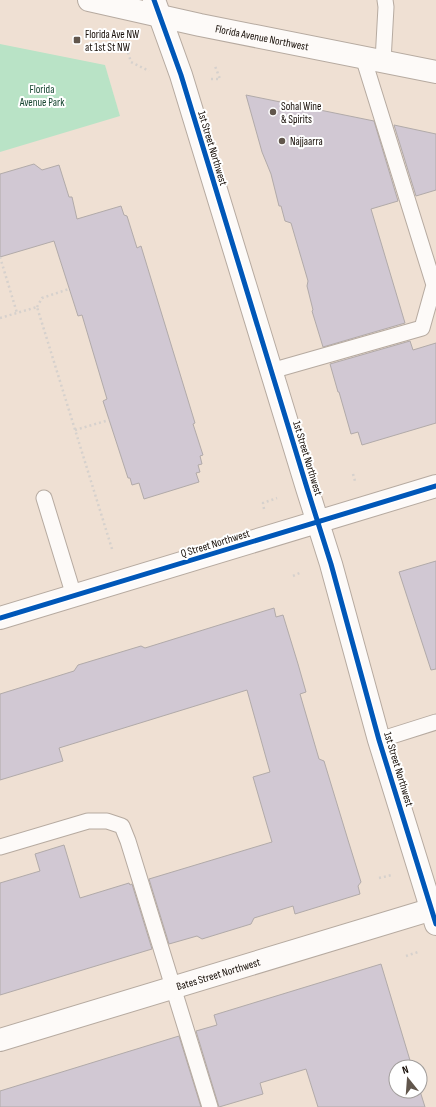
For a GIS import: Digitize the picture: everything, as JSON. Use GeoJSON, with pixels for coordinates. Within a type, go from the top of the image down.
{"type":"FeatureCollection","features":[{"type":"Feature","properties":{"kind":"street","name":"Florida Avenue Northwest"},"geometry":{"type":"LineString","coordinates":[[89,0],[157,7],[200,25],[436,72]]}},
{"type":"Feature","properties":{"kind":"street","name":"1st Street Northwest"},"geometry":{"type":"LineString","coordinates":[[157,7],[181,74],[331,564],[379,740],[434,914]]}},
{"type":"Feature","properties":{"kind":"street","name":"Q Street Northwest"},"geometry":{"type":"LineString","coordinates":[[0,618],[436,486]]}},
{"type":"Feature","properties":{"kind":"street","name":"Bates Street Northwest"},"geometry":{"type":"LineString","coordinates":[[0,1040],[172,988],[434,914]]}},
{"type":"Feature","properties":{"kind":"lane"},"geometry":{"type":"LineString","coordinates":[[271,371],[422,328],[434,285],[433,274],[373,59],[386,7],[385,0]]}},
{"type":"Feature","properties":{"kind":"lane"},"geometry":{"type":"LineString","coordinates":[[44,498],[74,596]]}},
{"type":"Feature","properties":{"kind":"lane"},"geometry":{"type":"LineString","coordinates":[[379,740],[436,722]]}},
{"type":"Feature","properties":{"kind":"lane"},"geometry":{"type":"LineString","coordinates":[[0,847],[88,821],[107,822],[122,826],[128,841],[172,988],[210,1107]]}},
{"type":"Feature","properties":{"kind":"path"},"geometry":{"type":"LineString","coordinates":[[125,43],[131,62],[150,71]]}},
{"type":"Feature","properties":{"kind":"path"},"geometry":{"type":"LineString","coordinates":[[215,66],[220,79]]}},
{"type":"Feature","properties":{"kind":"path"},"geometry":{"type":"LineString","coordinates":[[0,258],[17,313]]}},
{"type":"Feature","properties":{"kind":"path"},"geometry":{"type":"LineString","coordinates":[[0,318],[36,307],[42,298],[69,289]]}},
{"type":"Feature","properties":{"kind":"path"},"geometry":{"type":"LineString","coordinates":[[36,307],[112,550]]}},
{"type":"Feature","properties":{"kind":"path"},"geometry":{"type":"LineString","coordinates":[[75,430],[109,420]]}},
{"type":"Feature","properties":{"kind":"path"},"geometry":{"type":"LineString","coordinates":[[263,503],[277,498]]}},
{"type":"Feature","properties":{"kind":"path"},"geometry":{"type":"LineString","coordinates":[[293,576],[302,572]]}},
{"type":"Feature","properties":{"kind":"path"},"geometry":{"type":"LineString","coordinates":[[379,878],[395,875]]}},
{"type":"Feature","properties":{"kind":"path"},"geometry":{"type":"LineString","coordinates":[[406,956],[418,952]]}},
{"type":"Feature","properties":{"kind":"green space","name":"Florida Avenue Park"},"geometry":{"type":"Polygon","coordinates":[[[0,44],[105,65],[120,116],[0,152],[0,44]]]}},
{"type":"Feature","properties":{"kind":"building"},"geometry":{"type":"Polygon","coordinates":[[[246,95],[374,121],[398,201],[371,209],[405,323],[323,347],[312,311],[307,286],[308,281],[291,223],[285,221],[281,206],[279,206],[271,174],[262,152],[246,95]]]}},
{"type":"Feature","properties":{"kind":"building"},"geometry":{"type":"Polygon","coordinates":[[[394,125],[436,134],[436,190],[416,196],[394,125]]]}},
{"type":"Feature","properties":{"kind":"building"},"geometry":{"type":"Polygon","coordinates":[[[34,164],[42,170],[59,165],[69,197],[72,197],[77,219],[121,206],[124,215],[127,216],[137,248],[141,246],[195,423],[193,424],[203,455],[200,456],[202,464],[198,465],[200,472],[196,473],[199,482],[144,499],[139,483],[132,485],[130,478],[128,478],[103,401],[107,399],[82,315],[78,316],[54,241],[0,257],[0,174],[34,164]]]}},
{"type":"Feature","properties":{"kind":"building"},"geometry":{"type":"Polygon","coordinates":[[[410,341],[413,350],[436,343],[436,423],[362,445],[358,432],[351,434],[330,364],[410,341]]]}},
{"type":"Feature","properties":{"kind":"building"},"geometry":{"type":"Polygon","coordinates":[[[436,561],[436,669],[431,670],[399,572],[436,561]]]}},
{"type":"Feature","properties":{"kind":"building"},"geometry":{"type":"Polygon","coordinates":[[[274,608],[276,617],[283,615],[298,664],[306,692],[300,694],[319,759],[324,761],[361,882],[358,886],[360,894],[295,914],[293,906],[254,918],[251,924],[202,939],[197,936],[169,944],[149,879],[272,842],[253,777],[270,772],[247,690],[59,748],[63,761],[0,780],[0,694],[74,671],[78,665],[141,646],[145,648],[274,608]]]}},
{"type":"Feature","properties":{"kind":"building"},"geometry":{"type":"Polygon","coordinates":[[[64,845],[80,898],[129,883],[130,885],[132,884],[152,949],[0,995],[0,883],[40,871],[35,854],[64,845]]]}},
{"type":"Feature","properties":{"kind":"building"},"geometry":{"type":"Polygon","coordinates":[[[381,964],[410,1059],[388,1059],[388,1099],[422,1099],[425,1107],[318,1107],[306,1069],[260,1083],[263,1094],[219,1107],[196,1031],[217,1025],[214,1015],[381,964]]]}},
{"type":"Feature","properties":{"kind":"building"},"geometry":{"type":"Polygon","coordinates":[[[179,1036],[201,1107],[0,1107],[0,1091],[179,1036]]]}},
{"type":"Feature","properties":{"kind":"cycle path"},"geometry":{"type":"LineString","coordinates":[[154,0],[181,75],[331,564],[379,740],[436,924]]}},
{"type":"Feature","properties":{"kind":"cycle path"},"geometry":{"type":"LineString","coordinates":[[0,618],[436,486]]}},
{"type":"Feature","properties":{"kind":"place","name":"Florida Ave NW at 1st St NW"},"geometry":{"type":"Point","coordinates":[77,40]}},
{"type":"Feature","properties":{"kind":"place","name":"Sohal Wine & Spirits"},"geometry":{"type":"Point","coordinates":[273,112]}},
{"type":"Feature","properties":{"kind":"place","name":"Najjaarra"},"geometry":{"type":"Point","coordinates":[282,141]}}]}
